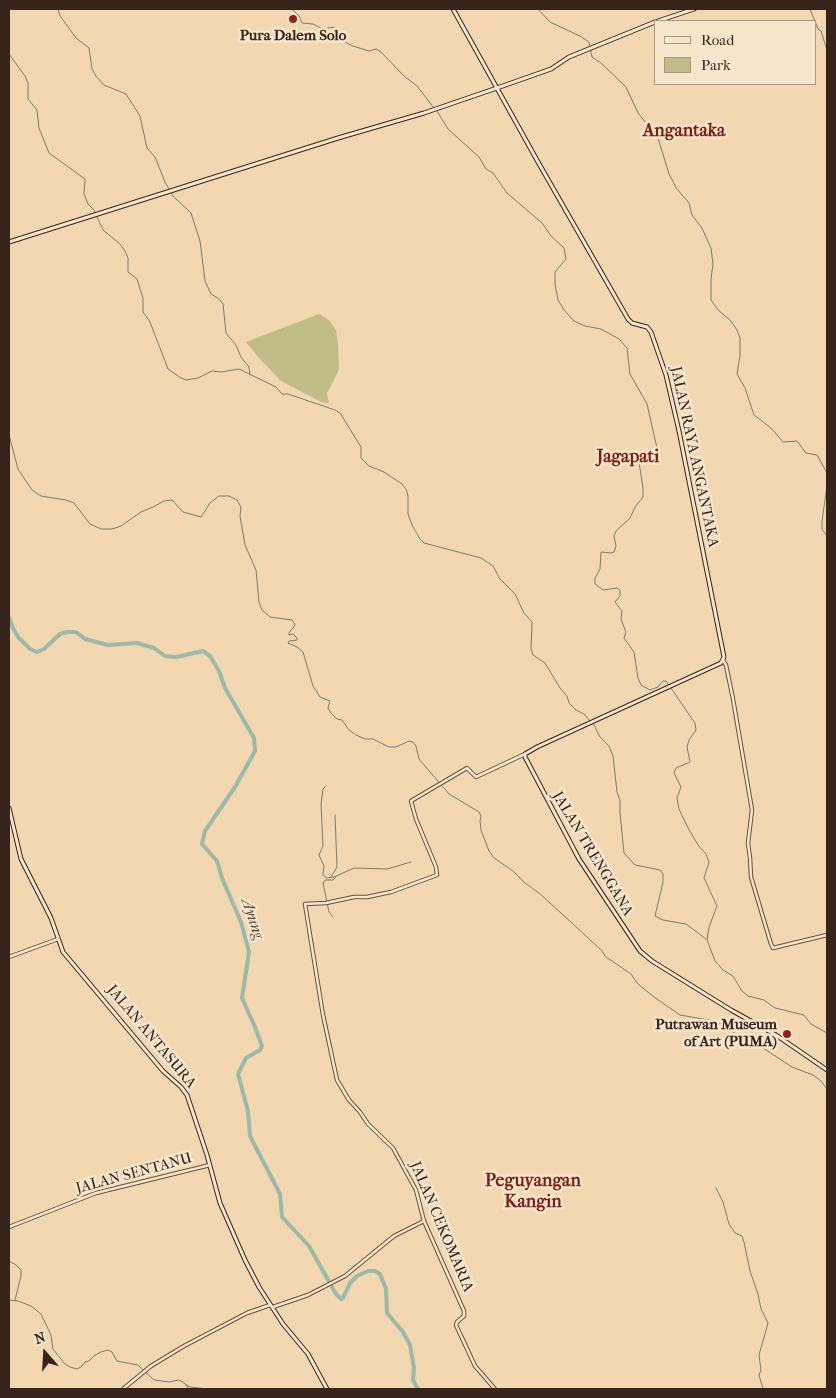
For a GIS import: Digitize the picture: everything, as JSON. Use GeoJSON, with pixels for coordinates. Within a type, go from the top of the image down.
{"type":"FeatureCollection","features":[{"type":"Feature","properties":{"kind":"main road","name":"JALAN RAYA ANGANTAKA"},"geometry":{"type":"LineString","coordinates":[[453,9],[628,319],[632,323],[647,327],[652,336],[667,379],[680,436],[720,635],[723,660]]}},
{"type":"Feature","properties":{"kind":"main road"},"geometry":{"type":"LineString","coordinates":[[662,20],[694,9]]}},
{"type":"Feature","properties":{"kind":"main road"},"geometry":{"type":"LineString","coordinates":[[9,242],[497,88],[551,69],[569,57],[654,23]]}},
{"type":"Feature","properties":{"kind":"main road"},"geometry":{"type":"LineString","coordinates":[[525,754],[721,663],[723,660]]}},
{"type":"Feature","properties":{"kind":"main road","name":"JALAN TRENGGANA"},"geometry":{"type":"LineString","coordinates":[[525,754],[535,779],[578,859],[639,950],[659,965],[762,1027],[827,1070]]}},
{"type":"Feature","properties":{"kind":"main road","name":"JALAN ANTASURA"},"geometry":{"type":"LineString","coordinates":[[9,808],[22,859],[51,918],[67,958],[162,1071],[182,1087],[186,1093],[210,1165],[220,1203],[253,1276],[286,1328],[310,1357],[327,1389]]}},
{"type":"Feature","properties":{"kind":"street"},"geometry":{"type":"LineString","coordinates":[[723,660],[726,664],[733,699],[752,810],[748,843],[751,877],[771,944],[773,948],[827,935]]}},
{"type":"Feature","properties":{"kind":"street","name":"JALAN CEKOMARIA"},"geometry":{"type":"LineString","coordinates":[[495,1389],[475,1366],[458,1330],[456,1323],[464,1316],[464,1311],[424,1221],[417,1193],[395,1151],[368,1124],[349,1100],[337,1080],[305,904],[327,903],[354,896],[374,896],[408,886],[438,874],[410,803],[412,800],[467,768],[476,777],[525,754]]}},
{"type":"Feature","properties":{"kind":"street"},"geometry":{"type":"LineString","coordinates":[[9,957],[58,939]]}},
{"type":"Feature","properties":{"kind":"street","name":"JALAN SENTANU"},"geometry":{"type":"LineString","coordinates":[[9,1227],[96,1193],[210,1165]]}},
{"type":"Feature","properties":{"kind":"street"},"geometry":{"type":"LineString","coordinates":[[123,1389],[149,1368],[223,1325],[247,1313],[308,1295],[333,1282],[353,1270],[394,1236],[424,1221]]}},
{"type":"Feature","properties":{"kind":"green space"},"geometry":{"type":"Polygon","coordinates":[[[319,314],[329,320],[336,330],[338,343],[339,370],[327,393],[329,403],[321,402],[281,381],[246,342],[319,314]]]}},
{"type":"Feature","properties":{"kind":"waterway"},"geometry":{"type":"LineString","coordinates":[[58,9],[60,16],[76,38],[89,48],[92,69],[96,76],[104,85],[126,94],[140,116],[147,148],[155,157],[165,182],[173,196],[191,213],[200,241],[205,281],[211,294],[223,304],[226,333],[236,345],[241,357],[249,367],[250,375]]}},
{"type":"Feature","properties":{"kind":"waterway"},"geometry":{"type":"LineString","coordinates":[[292,9],[299,16],[302,23],[313,24],[323,29],[334,27],[345,42],[369,51],[376,49],[381,52],[404,76],[417,86],[434,108]]}},
{"type":"Feature","properties":{"kind":"waterway"},"geometry":{"type":"LineString","coordinates":[[538,9],[550,22],[589,42],[592,57],[626,87],[638,113],[658,138],[669,174],[677,189],[689,203],[692,215],[702,228],[711,248],[713,264],[711,300],[718,310],[730,320],[740,338],[737,374],[745,388],[754,415],[771,428],[783,442],[797,441],[806,453],[817,455],[827,473]]}},
{"type":"Feature","properties":{"kind":"waterway"},"geometry":{"type":"LineString","coordinates":[[810,9],[814,20]]}},
{"type":"Feature","properties":{"kind":"waterway"},"geometry":{"type":"LineString","coordinates":[[816,24],[821,31],[827,50]]}},
{"type":"Feature","properties":{"kind":"waterway"},"geometry":{"type":"LineString","coordinates":[[9,54],[28,83],[28,99],[37,110],[39,128],[49,153],[85,179],[84,194],[88,204],[94,210],[103,230],[120,244],[125,251],[128,258],[128,272],[137,279],[143,298],[143,312],[150,322],[168,369],[186,380],[198,378],[212,371],[221,372],[239,369],[276,387],[282,394],[288,394],[340,413],[361,447],[361,458],[369,466],[384,472],[402,484],[406,489],[408,514],[420,539],[424,543],[481,558],[493,566],[500,579],[515,594],[524,613],[532,622],[531,649],[533,655],[545,663],[567,696],[569,703],[590,721]]}},
{"type":"Feature","properties":{"kind":"waterway"},"geometry":{"type":"LineString","coordinates":[[437,111],[448,129],[479,157],[486,169],[493,173],[507,193],[542,223],[551,236],[564,248],[566,259],[555,272],[558,300],[564,310],[574,321],[585,326],[601,329],[619,339],[627,348],[630,374],[647,404],[657,448],[654,452],[646,452],[638,456],[643,497],[635,507],[630,518],[616,531],[614,536],[616,546],[614,552],[601,552],[600,569],[595,578],[595,584],[603,590],[617,588],[620,590],[620,596],[615,602],[622,611],[621,619],[626,632],[624,638],[634,652],[641,685],[650,690],[666,681],[695,723],[696,730],[689,740],[687,747],[690,762],[676,768],[674,773],[681,787],[677,798],[679,809],[709,862],[704,878],[717,906],[709,927],[707,940],[715,961],[723,970],[733,976],[742,991],[748,996],[764,1000],[775,1008],[804,1015],[811,1024],[827,1033]]}},
{"type":"Feature","properties":{"kind":"waterway"},"geometry":{"type":"LineString","coordinates":[[9,435],[18,469],[32,490],[41,496],[74,503],[90,524],[101,529],[112,529],[121,526],[141,512],[164,501],[172,500],[183,512],[201,517],[210,503],[219,496],[229,496],[237,500],[241,507],[240,516],[245,545],[256,570],[259,602],[262,610],[270,617],[292,620],[295,625],[289,635],[293,634],[297,640],[289,641],[288,643],[303,652],[313,686],[320,697],[330,701],[328,708],[337,719],[342,720],[349,730],[356,735],[365,739],[373,739],[389,747],[396,747],[409,741],[413,742],[419,759],[449,794],[479,812],[481,816],[481,830],[489,851],[494,858],[539,893],[601,950],[606,957],[631,974],[638,984],[654,997],[680,1015],[714,1021],[725,1026],[744,1040],[757,1044],[792,1067],[813,1075],[827,1089]]}},
{"type":"Feature","properties":{"kind":"waterway"},"geometry":{"type":"LineString","coordinates":[[827,486],[822,521],[822,529],[827,536]]}},
{"type":"Feature","properties":{"kind":"waterway","name":"Ayung"},"geometry":{"type":"LineString","coordinates":[[9,617],[18,637],[30,649],[37,652],[44,649],[60,634],[76,632],[85,639],[108,645],[137,643],[154,648],[165,656],[176,657],[203,651],[210,656],[219,671],[225,688],[254,738],[255,751],[235,787],[205,831],[202,844],[217,861],[222,878],[241,922],[249,952],[242,998],[262,1046],[260,1050],[246,1058],[238,1074],[248,1111],[250,1136],[280,1194],[282,1217],[309,1246],[336,1294],[341,1299],[343,1298],[350,1283],[357,1276],[368,1271],[375,1271],[380,1274],[386,1289],[387,1313],[403,1332],[410,1345],[414,1368],[413,1380],[418,1389]]}},
{"type":"Feature","properties":{"kind":"waterway"},"geometry":{"type":"LineString","coordinates":[[593,723],[600,737],[609,746],[613,756],[617,792],[620,801],[624,853],[635,865],[660,870],[663,874],[655,916],[663,920],[686,924],[706,939]]}},
{"type":"Feature","properties":{"kind":"waterway"},"geometry":{"type":"LineString","coordinates":[[326,786],[323,789],[321,804],[323,846],[319,855],[324,866],[323,875],[327,878],[334,877],[354,868],[387,869],[411,862]]}},
{"type":"Feature","properties":{"kind":"waterway"},"geometry":{"type":"LineString","coordinates":[[331,877],[337,867],[335,815]]}},
{"type":"Feature","properties":{"kind":"waterway"},"geometry":{"type":"LineString","coordinates":[[333,917],[329,912],[323,883],[325,880],[333,880],[336,877]]}},
{"type":"Feature","properties":{"kind":"waterway"},"geometry":{"type":"LineString","coordinates":[[716,1188],[723,1202],[729,1224],[735,1233],[742,1236],[761,1309],[768,1323],[759,1355],[761,1370],[759,1375],[763,1389]]}},
{"type":"Feature","properties":{"kind":"waterway"},"geometry":{"type":"LineString","coordinates":[[9,1261],[21,1270],[15,1300]]}},
{"type":"Feature","properties":{"kind":"waterway"},"geometry":{"type":"LineString","coordinates":[[9,1300],[31,1306],[41,1314],[51,1335],[53,1349],[64,1363],[70,1367],[77,1369],[95,1355],[108,1350],[112,1352],[117,1361],[138,1365],[154,1380],[169,1382],[179,1380],[190,1387],[207,1389]]}},
{"type":"Feature","properties":{"kind":"waterway"},"geometry":{"type":"LineString","coordinates":[[186,1385],[189,1389]]}},
{"type":"Feature","properties":{"kind":"place","name":"Pura Dalem Solo"},"geometry":{"type":"Point","coordinates":[293,19]}},
{"type":"Feature","properties":{"kind":"place","name":"Putrawan Museum of Art (PUMA)"},"geometry":{"type":"Point","coordinates":[787,1034]}},
{"type":"Feature","properties":{"kind":"district","name":"Angantaka"},"geometry":{"type":"Point","coordinates":[684,132]}},
{"type":"Feature","properties":{"kind":"district","name":"Jagapati"},"geometry":{"type":"Point","coordinates":[628,458]}},
{"type":"Feature","properties":{"kind":"district","name":"Peguyangan Kangin"},"geometry":{"type":"Point","coordinates":[533,1192]}}]}
